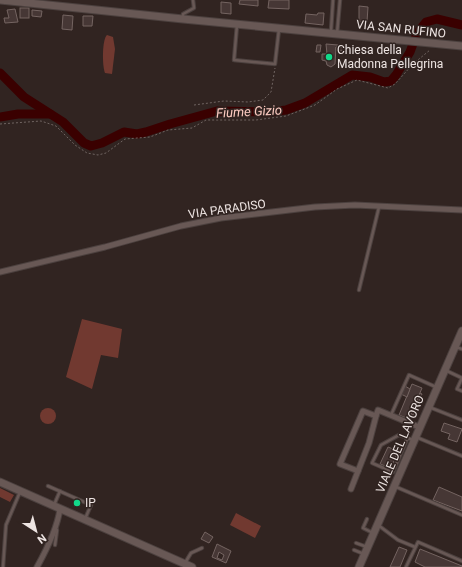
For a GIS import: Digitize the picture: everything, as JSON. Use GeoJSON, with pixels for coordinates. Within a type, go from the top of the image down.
{"type":"FeatureCollection","features":[{"type":"Feature","properties":{"kind":"main road","name":"VIA SAN RUFINO"},"geometry":{"type":"LineString","coordinates":[[0,0],[182,20],[462,46]]}},
{"type":"Feature","properties":{"kind":"main road"},"geometry":{"type":"LineString","coordinates":[[66,0],[70,7]]}},
{"type":"Feature","properties":{"kind":"main road","name":"VIALE DEL LAVORO"},"geometry":{"type":"LineString","coordinates":[[359,567],[394,486],[401,462],[445,370],[459,348],[462,331]]}},
{"type":"Feature","properties":{"kind":"main road"},"geometry":{"type":"LineString","coordinates":[[0,482],[192,567]]}},
{"type":"Feature","properties":{"kind":"street","name":"VIA PARADISO"},"geometry":{"type":"LineString","coordinates":[[0,272],[105,247],[181,226],[221,218],[315,207],[355,205],[462,210]]}},
{"type":"Feature","properties":{"kind":"street"},"geometry":{"type":"LineString","coordinates":[[351,490],[369,443],[378,410],[419,427]]}},
{"type":"Feature","properties":{"kind":"street"},"geometry":{"type":"LineString","coordinates":[[358,471],[340,464],[363,411],[376,416]]}},
{"type":"Feature","properties":{"kind":"street"},"geometry":{"type":"LineString","coordinates":[[37,567],[49,545],[54,528],[58,523],[57,508]]}},
{"type":"Feature","properties":{"kind":"lane"},"geometry":{"type":"LineString","coordinates":[[182,20],[183,14],[194,8],[193,0]]}},
{"type":"Feature","properties":{"kind":"lane"},"geometry":{"type":"LineString","coordinates":[[333,0],[334,34]]}},
{"type":"Feature","properties":{"kind":"lane"},"geometry":{"type":"LineString","coordinates":[[334,34],[340,0]]}},
{"type":"Feature","properties":{"kind":"lane"},"geometry":{"type":"LineString","coordinates":[[237,25],[234,60],[275,64],[279,28]]}},
{"type":"Feature","properties":{"kind":"lane"},"geometry":{"type":"LineString","coordinates":[[359,290],[379,206]]}},
{"type":"Feature","properties":{"kind":"lane"},"geometry":{"type":"LineString","coordinates":[[445,370],[462,378],[457,389],[462,391]]}},
{"type":"Feature","properties":{"kind":"lane"},"geometry":{"type":"LineString","coordinates":[[391,415],[409,375],[437,387]]}},
{"type":"Feature","properties":{"kind":"lane"},"geometry":{"type":"LineString","coordinates":[[428,407],[462,420]]}},
{"type":"Feature","properties":{"kind":"lane"},"geometry":{"type":"LineString","coordinates":[[401,462],[393,472],[372,463],[381,445],[399,435],[412,438],[462,456]]}},
{"type":"Feature","properties":{"kind":"lane"},"geometry":{"type":"LineString","coordinates":[[48,486],[91,506],[85,520]]}},
{"type":"Feature","properties":{"kind":"lane"},"geometry":{"type":"LineString","coordinates":[[394,486],[462,515]]}},
{"type":"Feature","properties":{"kind":"lane"},"geometry":{"type":"LineString","coordinates":[[3,567],[6,525],[20,491]]}},
{"type":"Feature","properties":{"kind":"lane"},"geometry":{"type":"LineString","coordinates":[[57,508],[60,491]]}},
{"type":"Feature","properties":{"kind":"lane"},"geometry":{"type":"LineString","coordinates":[[367,519],[363,528],[374,533]]}},
{"type":"Feature","properties":{"kind":"lane"},"geometry":{"type":"LineString","coordinates":[[55,545],[58,523]]}},
{"type":"Feature","properties":{"kind":"lane"},"geometry":{"type":"LineString","coordinates":[[377,525],[398,540],[415,547]]}},
{"type":"Feature","properties":{"kind":"lane"},"geometry":{"type":"LineString","coordinates":[[412,567],[406,566],[418,542],[462,562]]}},
{"type":"Feature","properties":{"kind":"lane"},"geometry":{"type":"LineString","coordinates":[[356,543],[368,547]]}},
{"type":"Feature","properties":{"kind":"lane"},"geometry":{"type":"LineString","coordinates":[[185,564],[192,553],[202,548]]}},
{"type":"Feature","properties":{"kind":"lane"},"geometry":{"type":"LineString","coordinates":[[354,550],[365,555]]}},
{"type":"Feature","properties":{"kind":"lane"},"geometry":{"type":"LineString","coordinates":[[0,555],[4,557]]}},
{"type":"Feature","properties":{"kind":"path"},"geometry":{"type":"LineString","coordinates":[[0,124],[41,121],[56,126],[75,146],[87,153],[98,155],[106,153],[125,140],[150,137],[168,130],[192,128],[206,120],[256,120],[286,116],[315,105],[337,89],[357,80],[388,88],[395,84],[413,64],[430,49],[433,44]]}},
{"type":"Feature","properties":{"kind":"path"},"geometry":{"type":"LineString","coordinates":[[194,106],[224,101],[248,102],[263,100],[271,92],[275,64]]}},
{"type":"Feature","properties":{"kind":"shaded area"},"geometry":{"type":"Polygon","coordinates":[[[107,35],[113,37],[115,49],[112,74],[105,73],[103,65],[103,47],[105,37],[107,35]]]}},
{"type":"Feature","properties":{"kind":"shaded area"},"geometry":{"type":"Polygon","coordinates":[[[82,319],[122,329],[118,358],[101,355],[92,389],[66,377],[82,319]]]}},
{"type":"Feature","properties":{"kind":"shaded area"},"geometry":{"type":"Polygon","coordinates":[[[45,408],[51,408],[56,413],[54,422],[51,424],[45,424],[40,419],[40,413],[45,408]]]}},
{"type":"Feature","properties":{"kind":"shaded area"},"geometry":{"type":"Polygon","coordinates":[[[0,488],[14,495],[10,502],[0,497],[0,488]]]}},
{"type":"Feature","properties":{"kind":"shaded area"},"geometry":{"type":"Polygon","coordinates":[[[236,513],[261,526],[255,538],[230,525],[236,513]]]}},
{"type":"Feature","properties":{"kind":"building"},"geometry":{"type":"Polygon","coordinates":[[[240,0],[258,0],[258,6],[239,4],[240,0]]]}},
{"type":"Feature","properties":{"kind":"building"},"geometry":{"type":"Polygon","coordinates":[[[269,0],[289,0],[289,9],[268,8],[269,0]]]}},
{"type":"Feature","properties":{"kind":"building"},"geometry":{"type":"Polygon","coordinates":[[[221,2],[231,3],[231,14],[221,13],[221,2]]]}},
{"type":"Feature","properties":{"kind":"building"},"geometry":{"type":"Polygon","coordinates":[[[359,6],[368,7],[367,22],[359,22],[359,6]]]}},
{"type":"Feature","properties":{"kind":"building"},"geometry":{"type":"Polygon","coordinates":[[[20,8],[29,8],[29,18],[20,18],[20,8]]]}},
{"type":"Feature","properties":{"kind":"building"},"geometry":{"type":"Polygon","coordinates":[[[15,9],[18,22],[5,23],[4,18],[9,18],[7,10],[15,9]]]}},
{"type":"Feature","properties":{"kind":"building"},"geometry":{"type":"Polygon","coordinates":[[[32,10],[42,11],[41,17],[32,16],[32,10]]]}},
{"type":"Feature","properties":{"kind":"building"},"geometry":{"type":"Polygon","coordinates":[[[318,13],[324,13],[323,25],[305,23],[306,14],[317,15],[318,13]]]}},
{"type":"Feature","properties":{"kind":"building"},"geometry":{"type":"Polygon","coordinates":[[[63,15],[73,16],[72,30],[62,29],[63,15]]]}},
{"type":"Feature","properties":{"kind":"building"},"geometry":{"type":"Polygon","coordinates":[[[83,16],[93,16],[92,26],[83,26],[83,16]]]}},
{"type":"Feature","properties":{"kind":"building","name":"Chiesa della Madonna Pellegrina"},"geometry":{"type":"Polygon","coordinates":[[[326,44],[338,45],[338,48],[336,47],[335,64],[331,67],[327,65],[326,61],[322,60],[322,54],[327,54],[326,44]]]}},
{"type":"Feature","properties":{"kind":"building"},"geometry":{"type":"Polygon","coordinates":[[[317,45],[321,45],[320,52],[316,52],[317,45]]]}},
{"type":"Feature","properties":{"kind":"building"},"geometry":{"type":"Polygon","coordinates":[[[336,47],[348,48],[347,51],[336,50],[336,47]]]}},
{"type":"Feature","properties":{"kind":"building"},"geometry":{"type":"Polygon","coordinates":[[[412,384],[422,388],[409,419],[399,415],[412,384]]]}},
{"type":"Feature","properties":{"kind":"building"},"geometry":{"type":"Polygon","coordinates":[[[405,386],[410,389],[407,397],[401,394],[405,386]]]}},
{"type":"Feature","properties":{"kind":"building"},"geometry":{"type":"Polygon","coordinates":[[[420,393],[422,394],[413,415],[411,414],[420,393]]]}},
{"type":"Feature","properties":{"kind":"building"},"geometry":{"type":"Polygon","coordinates":[[[444,423],[462,429],[457,442],[448,439],[450,434],[441,431],[444,423]]]}},
{"type":"Feature","properties":{"kind":"building"},"geometry":{"type":"Polygon","coordinates":[[[388,447],[398,451],[391,468],[380,464],[388,447]]]}},
{"type":"Feature","properties":{"kind":"building"},"geometry":{"type":"Polygon","coordinates":[[[439,487],[462,497],[462,511],[433,500],[439,487]]]}},
{"type":"Feature","properties":{"kind":"building"},"geometry":{"type":"Polygon","coordinates":[[[205,532],[213,537],[209,543],[201,539],[205,532]]]}},
{"type":"Feature","properties":{"kind":"building"},"geometry":{"type":"Polygon","coordinates":[[[217,544],[231,551],[226,563],[212,557],[217,544]],[[219,552],[217,558],[222,560],[224,555],[219,552]]]}},
{"type":"Feature","properties":{"kind":"building"},"geometry":{"type":"Polygon","coordinates":[[[399,547],[407,550],[400,567],[390,567],[399,547]]]}},
{"type":"Feature","properties":{"kind":"building"},"geometry":{"type":"Polygon","coordinates":[[[420,549],[462,567],[425,567],[415,562],[420,549]]]}},
{"type":"Feature","properties":{"kind":"waterway","name":"Fiume Gizio"},"geometry":{"type":"LineString","coordinates":[[0,73],[24,97],[63,122],[84,143],[91,146],[102,143],[124,132],[137,134],[146,132],[217,111],[269,112],[286,110],[305,103],[352,75],[370,77],[384,82],[391,81],[410,52],[417,33],[426,22],[437,19],[462,25]]}},
{"type":"Feature","properties":{"kind":"waterway"},"geometry":{"type":"LineString","coordinates":[[0,117],[18,114],[50,114]]}},
{"type":"Feature","properties":{"kind":"place","name":"Chiesa della Madonna Pellegrina"},"geometry":{"type":"Point","coordinates":[329,57]}},
{"type":"Feature","properties":{"kind":"place","name":"IP"},"geometry":{"type":"Point","coordinates":[77,503]}}]}
